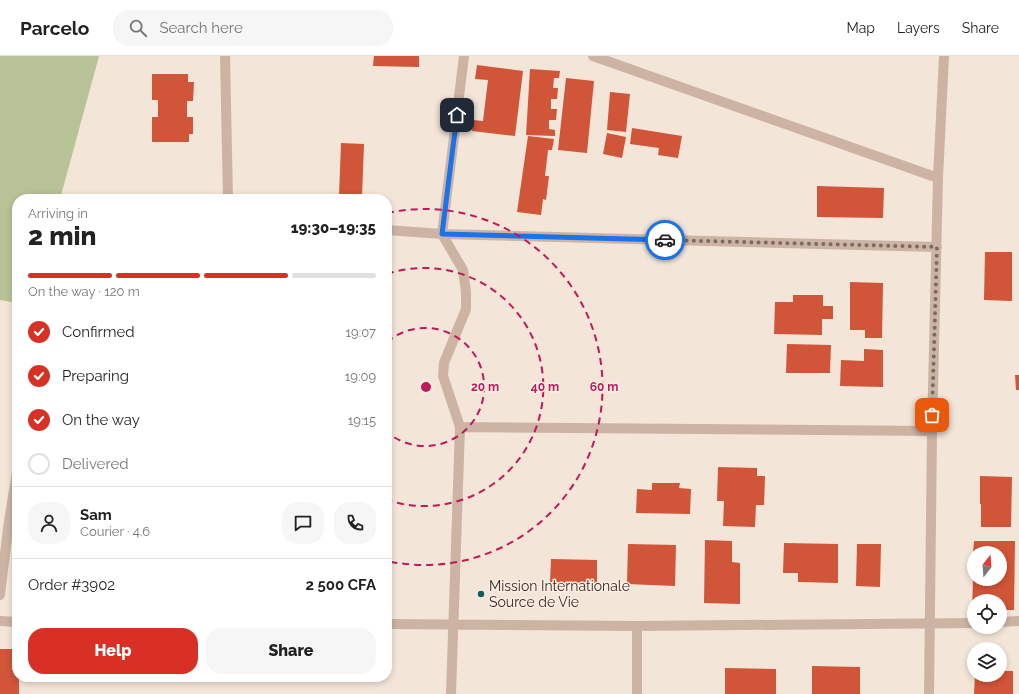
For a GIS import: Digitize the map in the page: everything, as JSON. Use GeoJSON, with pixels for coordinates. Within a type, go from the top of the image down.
{"type":"FeatureCollection","features":[{"type":"Feature","properties":{"kind":"street"},"geometry":{"type":"LineString","coordinates":[[225,56],[228,194]]}},
{"type":"Feature","properties":{"kind":"street"},"geometry":{"type":"LineString","coordinates":[[451,694],[460,427],[443,376],[444,363],[466,309],[466,292],[463,270],[442,234],[464,56]]}},
{"type":"Feature","properties":{"kind":"street"},"geometry":{"type":"LineString","coordinates":[[593,56],[938,178]]}},
{"type":"Feature","properties":{"kind":"street"},"geometry":{"type":"LineString","coordinates":[[929,694],[931,624],[932,431],[938,178],[944,56]]}},
{"type":"Feature","properties":{"kind":"street"},"geometry":{"type":"LineString","coordinates":[[392,230],[442,234],[937,247]]}},
{"type":"Feature","properties":{"kind":"street"},"geometry":{"type":"LineString","coordinates":[[460,427],[932,431]]}},
{"type":"Feature","properties":{"kind":"street"},"geometry":{"type":"LineString","coordinates":[[0,595],[12,508]]}},
{"type":"Feature","properties":{"kind":"street"},"geometry":{"type":"LineString","coordinates":[[0,621],[12,622]]}},
{"type":"Feature","properties":{"kind":"street"},"geometry":{"type":"LineString","coordinates":[[1007,622],[1019,621]]}},
{"type":"Feature","properties":{"kind":"street"},"geometry":{"type":"LineString","coordinates":[[392,624],[637,626],[967,623]]}},
{"type":"Feature","properties":{"kind":"street"},"geometry":{"type":"LineString","coordinates":[[637,626],[637,694]]}},
{"type":"Feature","properties":{"kind":"green space"},"geometry":{"type":"Polygon","coordinates":[[[0,56],[99,56],[61,194],[12,194],[12,302],[0,300],[0,56]]]}},
{"type":"Feature","properties":{"kind":"building"},"geometry":{"type":"Polygon","coordinates":[[[374,56],[419,56],[419,67],[373,66],[374,56]]]}},
{"type":"Feature","properties":{"kind":"building"},"geometry":{"type":"Polygon","coordinates":[[[477,65],[523,71],[515,136],[472,131],[473,120],[483,121],[488,80],[475,79],[477,65]]]}},
{"type":"Feature","properties":{"kind":"building"},"geometry":{"type":"Polygon","coordinates":[[[530,69],[560,71],[559,78],[554,78],[553,88],[558,88],[557,99],[551,99],[551,109],[557,109],[556,120],[549,120],[549,129],[555,130],[555,136],[526,135],[530,69]]]}},
{"type":"Feature","properties":{"kind":"building"},"geometry":{"type":"Polygon","coordinates":[[[152,74],[188,74],[188,82],[194,82],[193,101],[187,101],[187,117],[193,117],[193,134],[189,134],[189,142],[152,142],[152,117],[158,117],[158,100],[152,100],[152,74]]]}},
{"type":"Feature","properties":{"kind":"building"},"geometry":{"type":"Polygon","coordinates":[[[566,78],[594,81],[587,153],[558,150],[566,78]]]}},
{"type":"Feature","properties":{"kind":"building"},"geometry":{"type":"Polygon","coordinates":[[[610,92],[630,94],[626,132],[607,130],[610,92]]]}},
{"type":"Feature","properties":{"kind":"building"},"geometry":{"type":"Polygon","coordinates":[[[632,128],[682,136],[678,158],[658,155],[659,148],[630,144],[632,128]]]}},
{"type":"Feature","properties":{"kind":"building"},"geometry":{"type":"Polygon","coordinates":[[[607,133],[626,137],[622,158],[603,154],[607,133]]]}},
{"type":"Feature","properties":{"kind":"building"},"geometry":{"type":"Polygon","coordinates":[[[528,136],[554,139],[552,150],[548,150],[545,176],[549,176],[546,200],[543,199],[541,215],[517,212],[528,136]]]}},
{"type":"Feature","properties":{"kind":"building"},"geometry":{"type":"Polygon","coordinates":[[[341,143],[364,144],[362,194],[339,194],[341,143]]]}},
{"type":"Feature","properties":{"kind":"building"},"geometry":{"type":"Polygon","coordinates":[[[817,186],[884,188],[883,218],[817,217],[817,186]]]}},
{"type":"Feature","properties":{"kind":"building"},"geometry":{"type":"Polygon","coordinates":[[[985,252],[1012,252],[1012,301],[984,300],[985,252]]]}},
{"type":"Feature","properties":{"kind":"building"},"geometry":{"type":"Polygon","coordinates":[[[850,282],[883,283],[882,338],[865,338],[865,330],[850,330],[850,282]]]}},
{"type":"Feature","properties":{"kind":"building"},"geometry":{"type":"Polygon","coordinates":[[[793,295],[823,295],[823,306],[833,306],[833,319],[822,319],[822,335],[774,334],[775,302],[793,302],[793,295]]]}},
{"type":"Feature","properties":{"kind":"building"},"geometry":{"type":"Polygon","coordinates":[[[787,344],[831,345],[830,373],[786,373],[787,344]]]}},
{"type":"Feature","properties":{"kind":"building"},"geometry":{"type":"Polygon","coordinates":[[[864,349],[883,350],[883,387],[840,386],[841,360],[864,361],[864,349]]]}},
{"type":"Feature","properties":{"kind":"building"},"geometry":{"type":"Polygon","coordinates":[[[1015,375],[1019,375],[1019,390],[1016,390],[1015,375]]]}},
{"type":"Feature","properties":{"kind":"building"},"geometry":{"type":"Polygon","coordinates":[[[718,467],[757,468],[757,476],[765,476],[764,505],[756,505],[755,527],[723,526],[724,501],[717,501],[718,467]]]}},
{"type":"Feature","properties":{"kind":"building"},"geometry":{"type":"Polygon","coordinates":[[[980,476],[1012,477],[1011,527],[981,527],[980,476]]]}},
{"type":"Feature","properties":{"kind":"building"},"geometry":{"type":"Polygon","coordinates":[[[652,483],[680,483],[679,488],[691,489],[690,514],[636,513],[637,489],[652,490],[652,483]]]}},
{"type":"Feature","properties":{"kind":"building"},"geometry":{"type":"Polygon","coordinates":[[[705,540],[732,541],[732,562],[740,563],[740,604],[704,603],[705,540]]]}},
{"type":"Feature","properties":{"kind":"building"},"geometry":{"type":"Polygon","coordinates":[[[974,541],[1015,541],[1014,610],[1007,610],[1007,594],[973,594],[973,586],[1007,586],[1007,546],[974,546],[974,541]]]}},
{"type":"Feature","properties":{"kind":"building"},"geometry":{"type":"Polygon","coordinates":[[[784,543],[838,544],[838,583],[798,582],[798,573],[783,573],[784,543]]]}},
{"type":"Feature","properties":{"kind":"building"},"geometry":{"type":"Polygon","coordinates":[[[628,544],[676,545],[675,586],[627,584],[628,544]]]}},
{"type":"Feature","properties":{"kind":"building"},"geometry":{"type":"Polygon","coordinates":[[[857,544],[881,544],[880,587],[856,586],[857,544]]]}},
{"type":"Feature","properties":{"kind":"building"},"geometry":{"type":"Polygon","coordinates":[[[551,559],[597,560],[597,584],[550,583],[551,559]]]}},
{"type":"Feature","properties":{"kind":"building"},"geometry":{"type":"Polygon","coordinates":[[[0,649],[12,649],[12,682],[19,682],[19,694],[0,694],[0,649]]]}},
{"type":"Feature","properties":{"kind":"building"},"geometry":{"type":"Polygon","coordinates":[[[812,666],[860,667],[860,694],[812,694],[812,666]]]}},
{"type":"Feature","properties":{"kind":"building"},"geometry":{"type":"Polygon","coordinates":[[[725,668],[776,669],[776,694],[725,694],[725,668]]]}},
{"type":"Feature","properties":{"kind":"building"},"geometry":{"type":"Polygon","coordinates":[[[1007,671],[1013,671],[1013,694],[974,694],[975,682],[1007,682],[1007,671]]]}},
{"type":"Feature","properties":{"kind":"way so far"},"geometry":{"type":"LineString","coordinates":[[665,240],[937,247],[932,415]]}},
{"type":"Feature","properties":{"kind":"place","name":"Mission Internationale Source de Vie"},"geometry":{"type":"Point","coordinates":[481,594]}},
{"type":"Feature","properties":{"kind":"route"},"geometry":{"type":"LineString","coordinates":[[457,115],[442,234],[665,240]]}}]}
